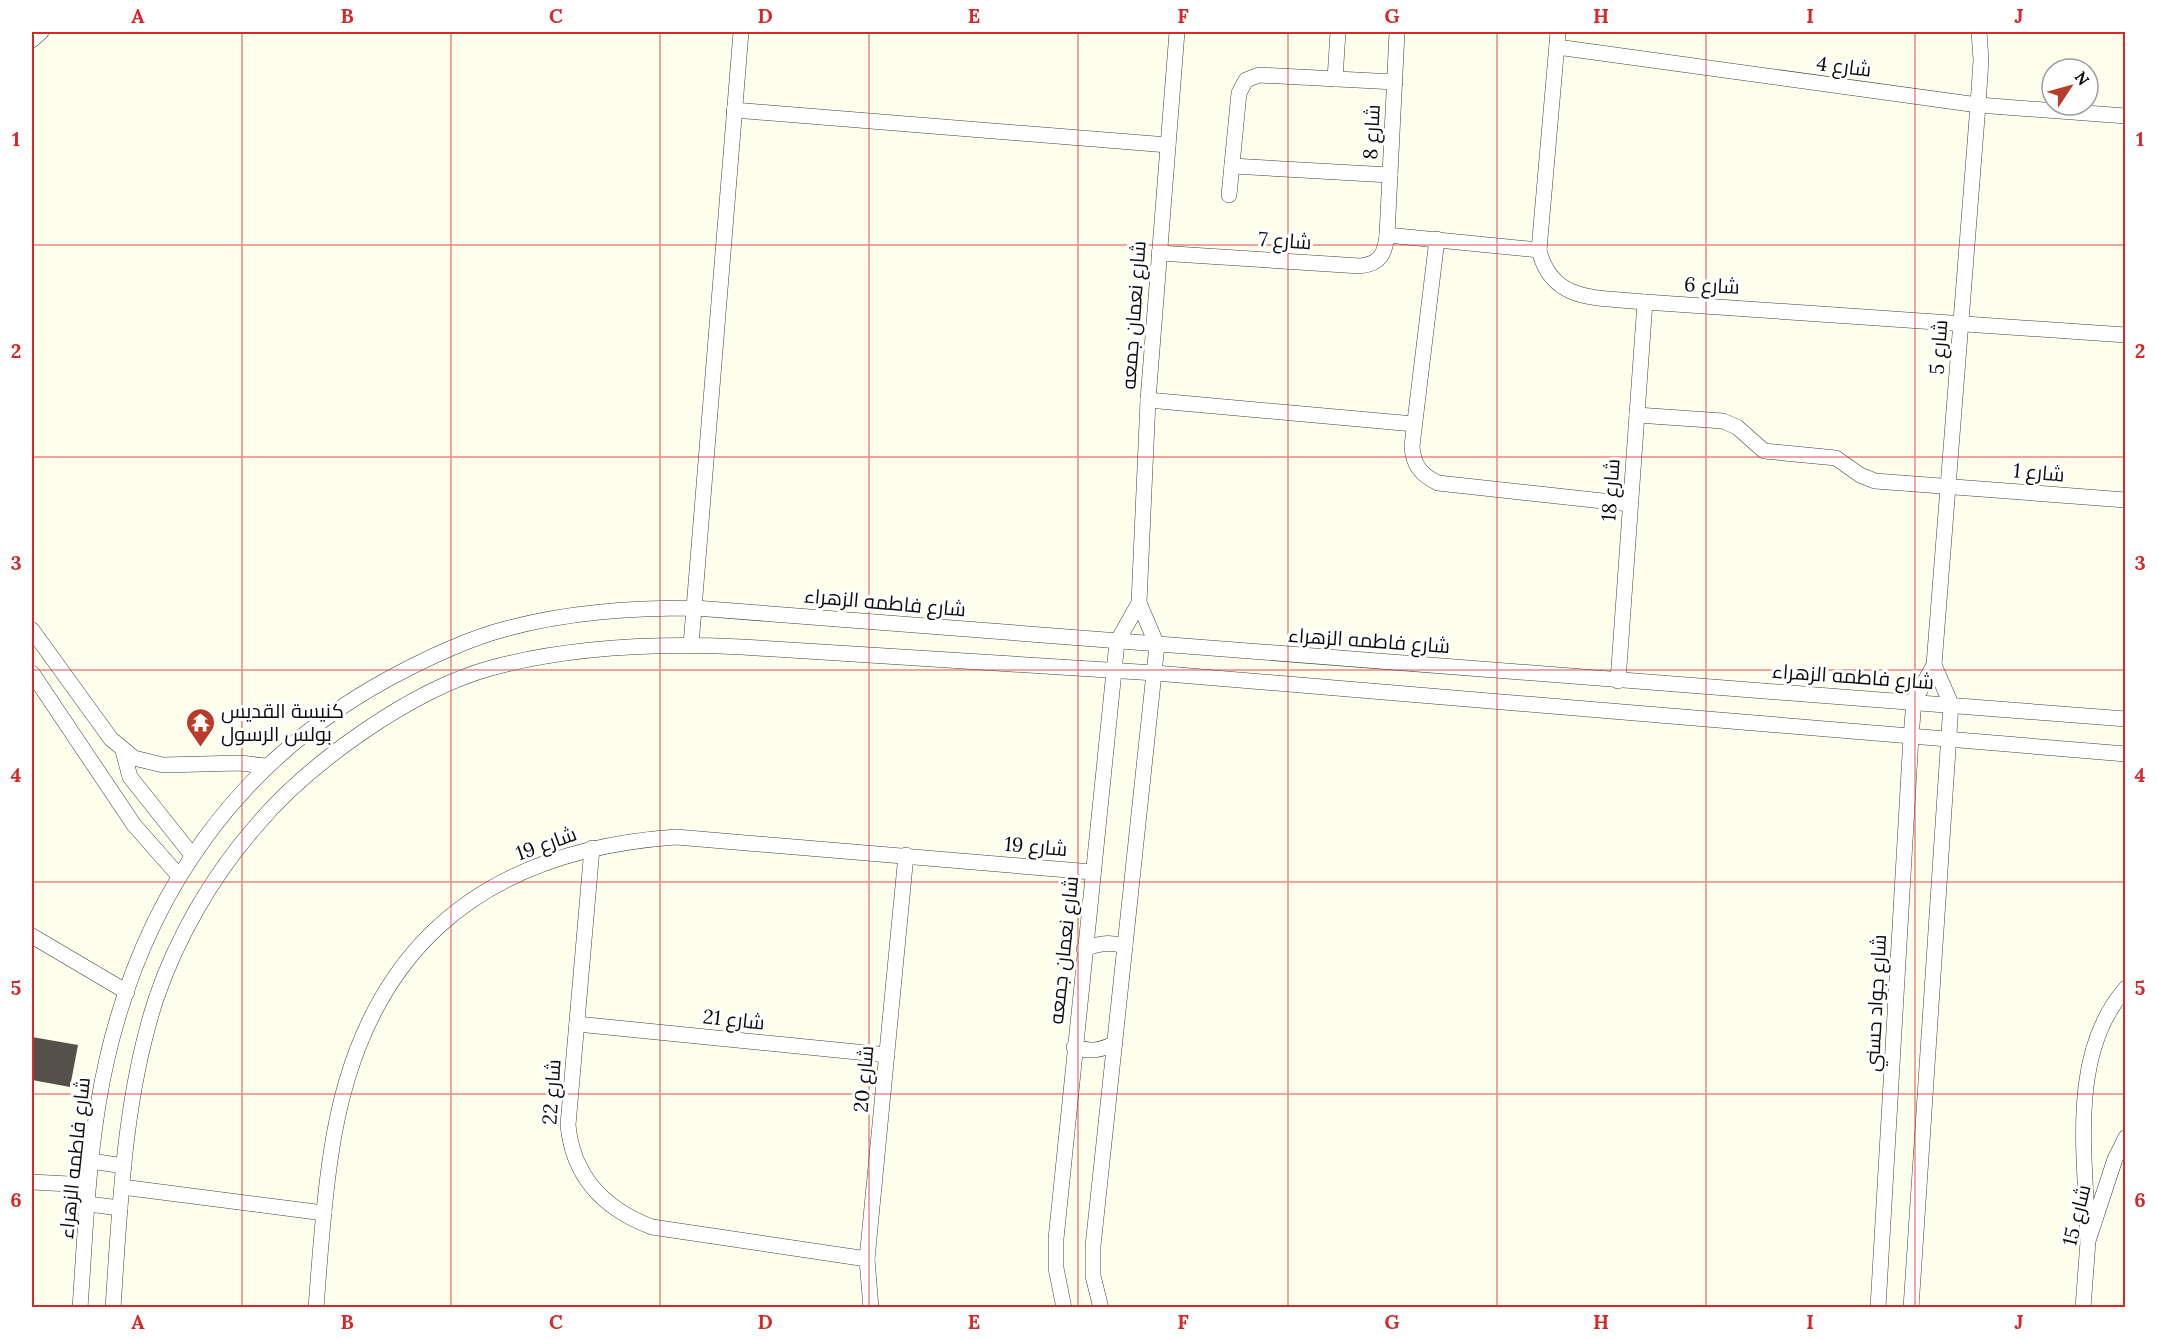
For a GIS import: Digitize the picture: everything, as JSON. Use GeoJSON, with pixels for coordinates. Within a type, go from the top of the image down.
{"type":"FeatureCollection","features":[{"type":"Feature","properties":{"kind":"street"},"geometry":{"type":"LineString","coordinates":[[32,40],[41,32]]}},
{"type":"Feature","properties":{"kind":"street"},"geometry":{"type":"LineString","coordinates":[[692,645],[741,32]]}},
{"type":"Feature","properties":{"kind":"street","name":"شارع نعمان جمعه"},"geometry":{"type":"LineString","coordinates":[[1158,645],[1139,603],[1148,400],[1177,32]]}},
{"type":"Feature","properties":{"kind":"street"},"geometry":{"type":"LineString","coordinates":[[1335,79],[1338,32]]}},
{"type":"Feature","properties":{"kind":"street","name":"شارع 8"},"geometry":{"type":"LineString","coordinates":[[1387,235],[1397,32]]}},
{"type":"Feature","properties":{"kind":"street","name":"شارع 5"},"geometry":{"type":"LineString","coordinates":[[1914,701],[1934,665],[1978,105],[1981,60],[1979,32]]}},
{"type":"Feature","properties":{"kind":"street","name":"شارع 4"},"geometry":{"type":"LineString","coordinates":[[1558,39],[1978,105],[2126,116]]}},
{"type":"Feature","properties":{"kind":"street","name":"شارع 6"},"geometry":{"type":"LineString","coordinates":[[1558,39],[1539,250],[1543,266],[1552,280],[1565,290],[1580,295],[1645,302],[2126,335]]}},
{"type":"Feature","properties":{"kind":"street"},"geometry":{"type":"LineString","coordinates":[[1230,195],[1239,93],[1246,80],[1259,75],[1395,82]]}},
{"type":"Feature","properties":{"kind":"street"},"geometry":{"type":"LineString","coordinates":[[734,110],[1168,145]]}},
{"type":"Feature","properties":{"kind":"street"},"geometry":{"type":"LineString","coordinates":[[1232,166],[1390,175]]}},
{"type":"Feature","properties":{"kind":"street"},"geometry":{"type":"LineString","coordinates":[[1387,235],[1539,250]]}},
{"type":"Feature","properties":{"kind":"street","name":"شارع 7"},"geometry":{"type":"LineString","coordinates":[[1159,253],[1360,266],[1370,265],[1379,260],[1385,252],[1387,235]]}},
{"type":"Feature","properties":{"kind":"street"},"geometry":{"type":"LineString","coordinates":[[1437,239],[1414,424],[1413,458],[1422,474],[1438,483],[1630,504]]}},
{"type":"Feature","properties":{"kind":"street","name":"شارع 18"},"geometry":{"type":"LineString","coordinates":[[1618,681],[1645,302]]}},
{"type":"Feature","properties":{"kind":"street"},"geometry":{"type":"LineString","coordinates":[[1148,400],[1414,424]]}},
{"type":"Feature","properties":{"kind":"street","name":"شارع 1"},"geometry":{"type":"LineString","coordinates":[[1637,415],[1723,421],[1737,427],[1764,451],[1836,458],[1860,475],[1875,481],[2126,500]]}},
{"type":"Feature","properties":{"kind":"street","name":"شارع نعمان جمعه"},"geometry":{"type":"LineString","coordinates":[[1064,1308],[1056,1268],[1056,1239],[1092,872],[1117,642],[1139,603]]}},
{"type":"Feature","properties":{"kind":"street","name":"شارع فاطمه الزهراء"},"geometry":{"type":"LineString","coordinates":[[80,1308],[88,1185],[97,1106],[107,1058],[127,992],[148,937],[192,855],[233,801],[265,766],[332,712],[425,659],[504,629],[567,615],[630,608],[695,608],[2126,719]]}},
{"type":"Feature","properties":{"kind":"street"},"geometry":{"type":"LineString","coordinates":[[32,630],[111,739],[134,758],[156,764],[240,763],[265,766]]}},
{"type":"Feature","properties":{"kind":"street"},"geometry":{"type":"LineString","coordinates":[[113,1308],[124,1166],[144,1046],[157,999],[176,951],[215,880],[256,825],[301,782],[378,722],[435,689],[488,669],[538,657],[590,649],[692,645],[1155,673],[1948,741],[2126,754]]}},
{"type":"Feature","properties":{"kind":"street"},"geometry":{"type":"LineString","coordinates":[[1101,1308],[1093,1276],[1093,1245],[1158,645]]}},
{"type":"Feature","properties":{"kind":"street","name":"شارع 5"},"geometry":{"type":"LineString","coordinates":[[1934,665],[1951,704]]}},
{"type":"Feature","properties":{"kind":"street"},"geometry":{"type":"LineString","coordinates":[[32,673],[121,807],[179,876]]}},
{"type":"Feature","properties":{"kind":"street","name":"شارع جواد حسني"},"geometry":{"type":"LineString","coordinates":[[1878,1308],[1914,701]]}},
{"type":"Feature","properties":{"kind":"street"},"geometry":{"type":"LineString","coordinates":[[1911,1308],[1951,704]]}},
{"type":"Feature","properties":{"kind":"street"},"geometry":{"type":"LineString","coordinates":[[123,751],[130,777],[192,855]]}},
{"type":"Feature","properties":{"kind":"street","name":"شارع 19"},"geometry":{"type":"LineString","coordinates":[[316,1308],[331,1153],[342,1098],[357,1055],[382,995],[413,950],[452,913],[485,891],[537,866],[592,848],[634,840],[676,837],[1092,872]]}},
{"type":"Feature","properties":{"kind":"street","name":"شارع 22"},"geometry":{"type":"LineString","coordinates":[[592,848],[568,1125],[570,1145],[583,1175],[609,1206],[629,1219],[652,1227],[867,1259]]}},
{"type":"Feature","properties":{"kind":"street","name":"شارع 20"},"geometry":{"type":"LineString","coordinates":[[871,1308],[867,1259],[906,855]]}},
{"type":"Feature","properties":{"kind":"street"},"geometry":{"type":"LineString","coordinates":[[32,936],[127,992]]}},
{"type":"Feature","properties":{"kind":"street"},"geometry":{"type":"LineString","coordinates":[[1084,949],[1097,944],[1112,943],[1125,946]]}},
{"type":"Feature","properties":{"kind":"street"},"geometry":{"type":"LineString","coordinates":[[2088,1241],[2084,1094],[2090,1057],[2103,1021],[2126,988]]}},
{"type":"Feature","properties":{"kind":"street","name":"شارع 21"},"geometry":{"type":"LineString","coordinates":[[577,1024],[887,1055]]}},
{"type":"Feature","properties":{"kind":"street"},"geometry":{"type":"LineString","coordinates":[[1074,1047],[1088,1051],[1102,1050],[1115,1043]]}},
{"type":"Feature","properties":{"kind":"street","name":"شارع 15"},"geometry":{"type":"LineString","coordinates":[[2083,1308],[2088,1241],[2115,1159],[2126,1137]]}},
{"type":"Feature","properties":{"kind":"street"},"geometry":{"type":"LineString","coordinates":[[91,1161],[124,1166]]}},
{"type":"Feature","properties":{"kind":"street"},"geometry":{"type":"LineString","coordinates":[[32,1182],[88,1185]]}},
{"type":"Feature","properties":{"kind":"street"},"geometry":{"type":"LineString","coordinates":[[122,1186],[324,1212]]}},
{"type":"Feature","properties":{"kind":"street"},"geometry":{"type":"LineString","coordinates":[[88,1204],[120,1208]]}},
{"type":"Feature","properties":{"kind":"building"},"geometry":{"type":"Polygon","coordinates":[[[32,1037],[78,1045],[70,1087],[32,1080],[32,1037]]]}},
{"type":"Feature","properties":{"kind":"place","name":"كنيسة القديس بولس الرسول"},"geometry":{"type":"Point","coordinates":[200,748]}}]}
